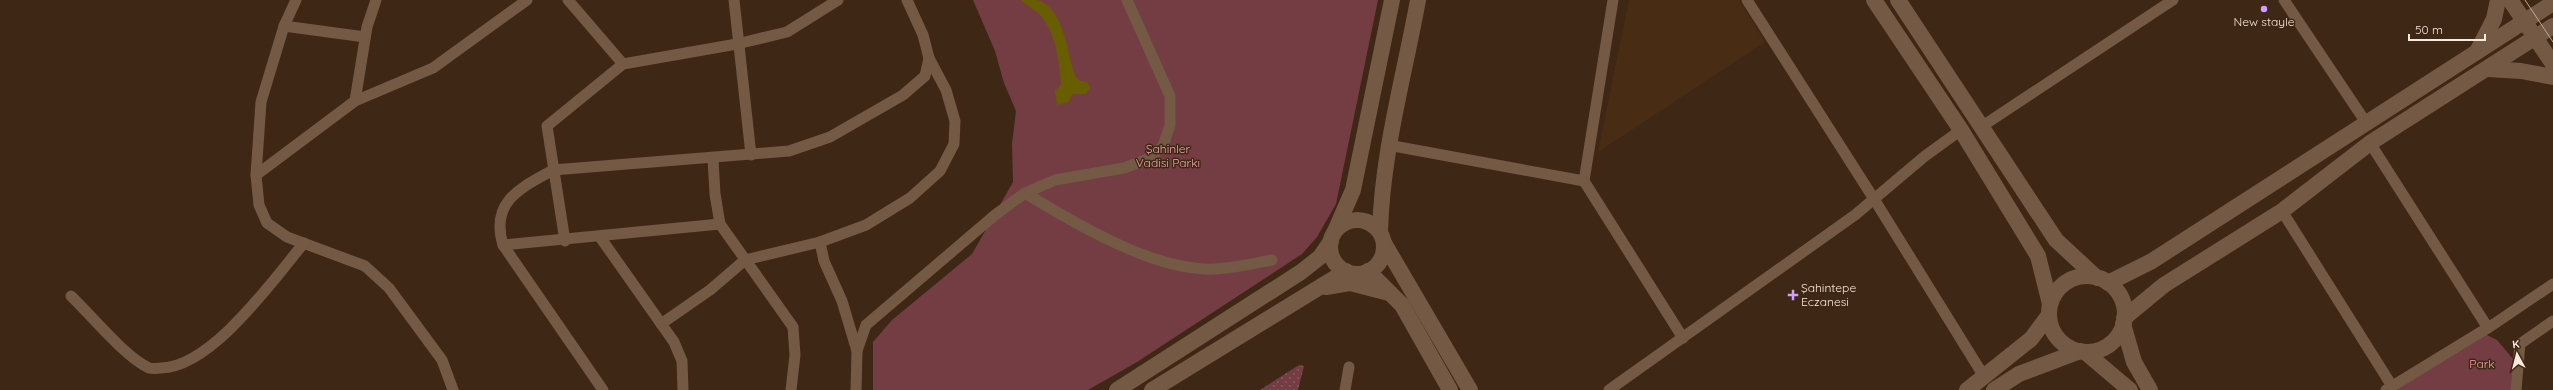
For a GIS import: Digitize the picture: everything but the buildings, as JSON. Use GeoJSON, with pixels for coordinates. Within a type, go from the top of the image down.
{"type":"FeatureCollection","features":[{"type":"Feature","properties":{"kind":"street"},"geometry":{"type":"LineString","coordinates":[[296,0],[284,26],[261,102],[256,175],[259,205],[267,223],[286,237],[365,266],[389,288],[442,360],[453,390]]}},
{"type":"Feature","properties":{"kind":"street"},"geometry":{"type":"LineString","coordinates":[[355,101],[365,37],[376,0]]}},
{"type":"Feature","properties":{"kind":"street"},"geometry":{"type":"LineString","coordinates":[[256,175],[355,101],[433,68],[526,0]]}},
{"type":"Feature","properties":{"kind":"street"},"geometry":{"type":"LineString","coordinates":[[568,0],[623,64]]}},
{"type":"Feature","properties":{"kind":"street"},"geometry":{"type":"LineString","coordinates":[[734,0],[751,155]]}},
{"type":"Feature","properties":{"kind":"street"},"geometry":{"type":"LineString","coordinates":[[565,241],[547,126],[623,64],[738,44],[787,32],[838,0]]}},
{"type":"Feature","properties":{"kind":"street"},"geometry":{"type":"LineString","coordinates":[[661,324],[710,290],[745,260],[820,242],[866,224],[910,198],[940,171],[954,144],[955,121],[946,90],[929,58],[923,35],[906,0]]}},
{"type":"Feature","properties":{"kind":"street"},"geometry":{"type":"LineString","coordinates":[[856,390],[857,351],[866,325],[995,215],[1025,193],[1055,180],[1124,168],[1148,159],[1163,146],[1170,125],[1170,96],[1127,0]]}},
{"type":"Feature","properties":{"kind":"street"},"geometry":{"type":"LineString","coordinates":[[1117,390],[1301,272],[1320,257],[1334,235],[1353,190],[1392,0]]}},
{"type":"Feature","properties":{"kind":"street"},"geometry":{"type":"LineString","coordinates":[[1418,0],[1388,145],[1381,198],[1382,238],[1383,255],[1377,265],[1368,271],[1357,274],[1346,271],[1337,266],[1331,254],[1334,235],[1349,221],[1363,220],[1372,224],[1382,238],[1470,390]]}},
{"type":"Feature","properties":{"kind":"street"},"geometry":{"type":"LineString","coordinates":[[1613,0],[1584,181],[1683,338]]}},
{"type":"Feature","properties":{"kind":"street"},"geometry":{"type":"LineString","coordinates":[[1747,0],[1990,384]]}},
{"type":"Feature","properties":{"kind":"street"},"geometry":{"type":"LineString","coordinates":[[1874,0],[1961,130],[2038,256],[2056,336],[2063,344],[2082,351],[2130,390]]}},
{"type":"Feature","properties":{"kind":"street"},"geometry":{"type":"LineString","coordinates":[[1898,0],[2056,240],[2117,291],[2122,301],[2124,321],[2134,362],[2150,390]]}},
{"type":"Feature","properties":{"kind":"street"},"geometry":{"type":"LineString","coordinates":[[1981,127],[2173,0]]}},
{"type":"Feature","properties":{"kind":"street"},"geometry":{"type":"LineString","coordinates":[[2284,0],[2368,124]]}},
{"type":"Feature","properties":{"kind":"street"},"geometry":{"type":"LineString","coordinates":[[2477,53],[2494,19],[2498,0]]}},
{"type":"Feature","properties":{"kind":"street"},"geometry":{"type":"LineString","coordinates":[[2510,0],[2553,64]]}},
{"type":"Feature","properties":{"kind":"street"},"geometry":{"type":"LineString","coordinates":[[1990,384],[2031,339],[2050,309],[2056,293],[2064,284],[2086,276],[2103,280],[2152,261],[2368,124],[2550,5]]}},
{"type":"Feature","properties":{"kind":"street"},"geometry":{"type":"LineString","coordinates":[[284,26],[365,37]]}},
{"type":"Feature","properties":{"kind":"street"},"geometry":{"type":"LineString","coordinates":[[1967,390],[1990,384],[2082,351],[2097,351],[2109,345],[2118,336],[2124,321],[2164,285],[2282,211],[2370,143],[2488,69],[2553,26]]}},
{"type":"Feature","properties":{"kind":"street"},"geometry":{"type":"LineString","coordinates":[[603,390],[503,245],[499,232],[504,205],[521,188],[553,170],[713,159],[788,151],[836,134],[902,95],[925,76],[929,58]]}},
{"type":"Feature","properties":{"kind":"street"},"geometry":{"type":"LineString","coordinates":[[2488,69],[2521,71],[2553,77]]}},
{"type":"Feature","properties":{"kind":"street"},"geometry":{"type":"LineString","coordinates":[[1612,389],[1855,215],[1926,156],[1961,130]]}},
{"type":"Feature","properties":{"kind":"street"},"geometry":{"type":"LineString","coordinates":[[2370,143],[2488,328]]}},
{"type":"Feature","properties":{"kind":"street"},"geometry":{"type":"LineString","coordinates":[[1388,145],[1584,181]]}},
{"type":"Feature","properties":{"kind":"street"},"geometry":{"type":"LineString","coordinates":[[713,159],[715,194],[720,224],[793,327],[795,355],[791,390]]}},
{"type":"Feature","properties":{"kind":"street"},"geometry":{"type":"LineString","coordinates":[[1025,193],[1067,218],[1113,241],[1149,256],[1187,267],[1214,269],[1272,260]]}},
{"type":"Feature","properties":{"kind":"street"},"geometry":{"type":"LineString","coordinates":[[2282,211],[2389,388],[2488,328],[2553,284]]}},
{"type":"Feature","properties":{"kind":"street"},"geometry":{"type":"LineString","coordinates":[[503,245],[600,238],[720,224]]}},
{"type":"Feature","properties":{"kind":"street"},"geometry":{"type":"LineString","coordinates":[[600,238],[674,342],[682,361],[683,390]]}},
{"type":"Feature","properties":{"kind":"street"},"geometry":{"type":"LineString","coordinates":[[820,242],[824,261],[842,301],[857,351]]}},
{"type":"Feature","properties":{"kind":"street"},"geometry":{"type":"LineString","coordinates":[[71,296],[130,354],[150,368],[175,368],[205,351],[245,314],[304,243]]}},
{"type":"Feature","properties":{"kind":"street"},"geometry":{"type":"LineString","coordinates":[[1152,390],[1346,271]]}},
{"type":"Feature","properties":{"kind":"street"},"geometry":{"type":"LineString","coordinates":[[1368,271],[1402,305],[1450,390]]}},
{"type":"Feature","properties":{"kind":"street"},"geometry":{"type":"LineString","coordinates":[[1319,288],[1350,283],[1389,292]]}},
{"type":"Feature","properties":{"kind":"street"},"geometry":{"type":"LineString","coordinates":[[2516,390],[2520,344],[2553,321]]}},
{"type":"Feature","properties":{"kind":"street"},"geometry":{"type":"LineString","coordinates":[[1345,390],[1349,367]]}},
{"type":"Feature","properties":{"kind":"shaded area"},"geometry":{"type":"Polygon","coordinates":[[[1021,0],[1037,0],[1046,5],[1053,12],[1059,21],[1063,32],[1075,76],[1080,81],[1087,82],[1090,88],[1086,94],[1073,94],[1068,102],[1057,105],[1055,91],[1061,84],[1058,56],[1053,37],[1044,20],[1038,13],[1021,0]]]}},
{"type":"Feature","properties":{"kind":"shaded area"},"geometry":{"type":"Polygon","coordinates":[[[1629,0],[1739,0],[1765,42],[1598,152],[1629,0]]]}},
{"type":"Feature","properties":{"kind":"green space","name":"Şahinler Vadisi Parkı"},"geometry":{"type":"Polygon","coordinates":[[[973,0],[1378,0],[1336,204],[1317,237],[1302,254],[1137,362],[1088,390],[873,390],[873,342],[892,320],[972,254],[1013,182],[1012,144],[1016,111],[1004,83],[995,51],[973,0]]]}},
{"type":"Feature","properties":{"kind":"green space","name":"Park"},"geometry":{"type":"Polygon","coordinates":[[[2483,333],[2497,340],[2513,359],[2511,390],[2394,390],[2483,333]]]}},
{"type":"Feature","properties":{"kind":"green space"},"geometry":{"type":"Polygon","coordinates":[[[1299,365],[1304,366],[1298,390],[1260,390],[1299,365]]]}},
{"type":"Feature","properties":{"kind":"tram line"},"geometry":{"type":"LineString","coordinates":[[2525,0],[2553,42]]}},
{"type":"Feature","properties":{"kind":"place","name":"New stayle"},"geometry":{"type":"Point","coordinates":[2264,9]}},
{"type":"Feature","properties":{"kind":"place","name":"Şahintepe Eczanesi"},"geometry":{"type":"Point","coordinates":[1793,295]}}]}
